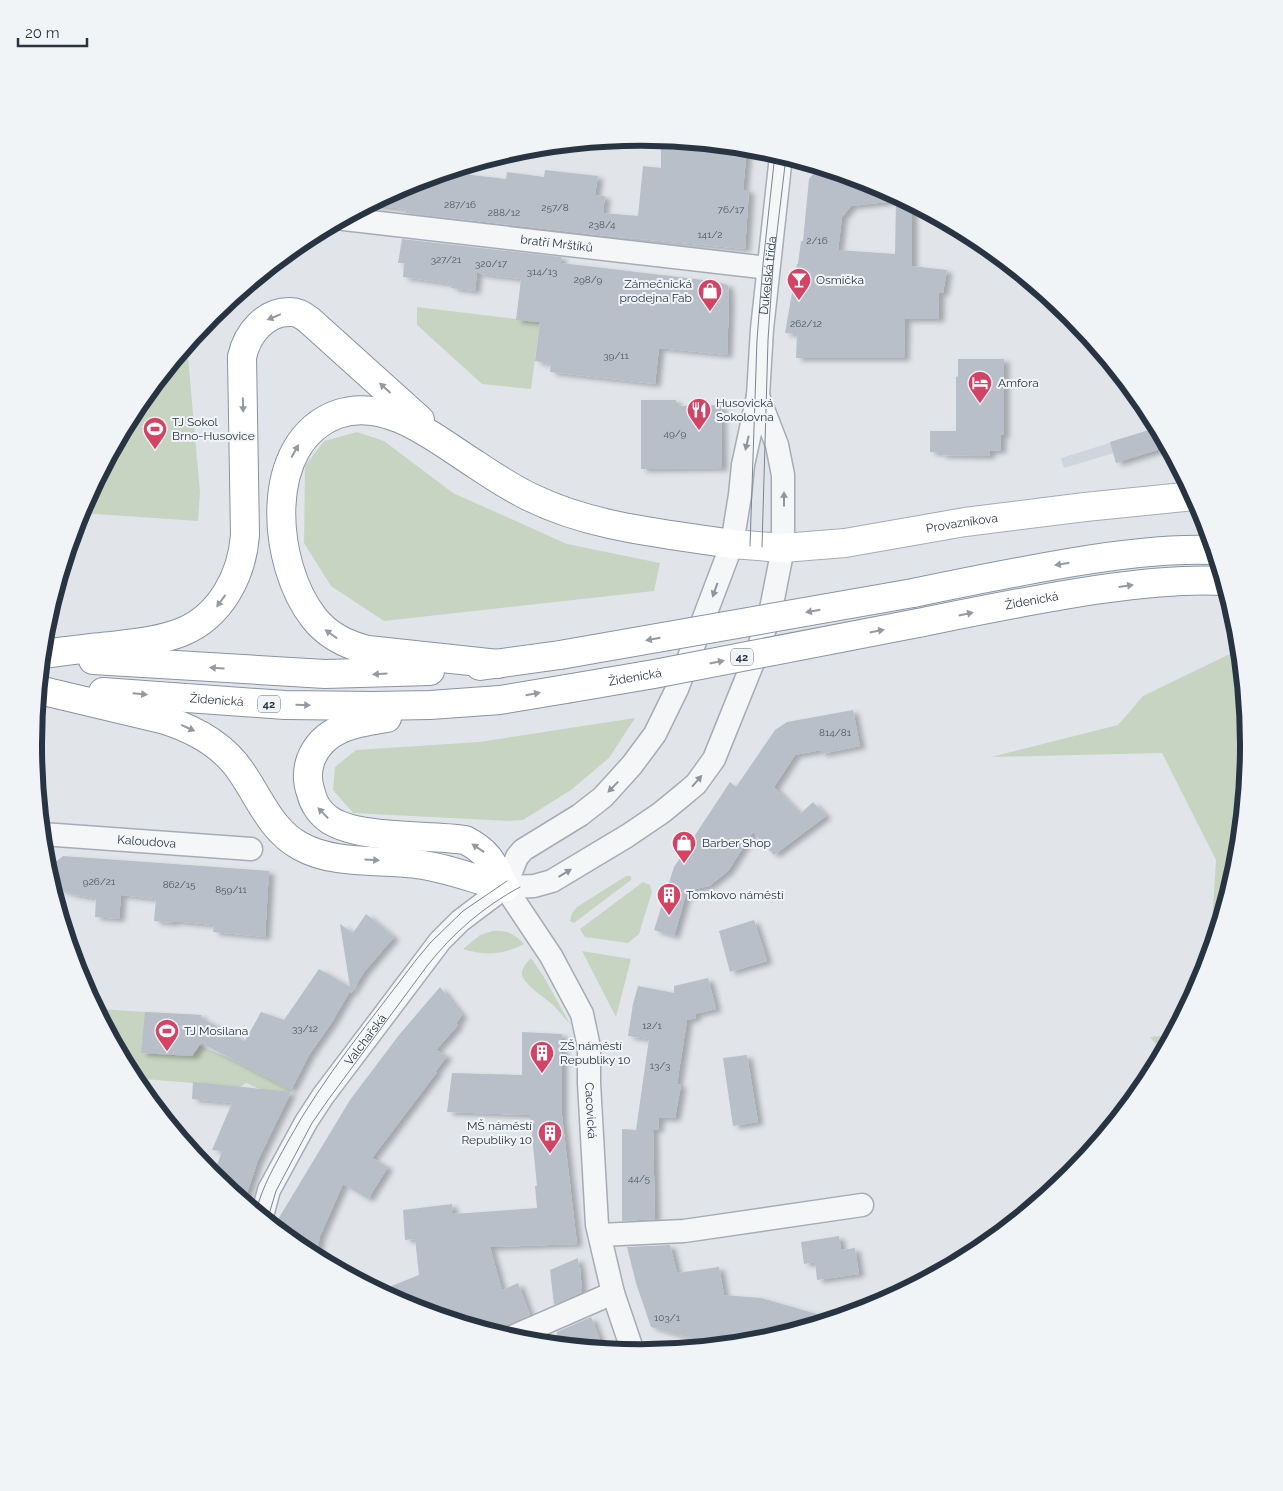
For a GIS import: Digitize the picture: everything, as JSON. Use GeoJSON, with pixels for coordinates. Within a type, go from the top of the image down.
{"type":"FeatureCollection","features":[{"type":"Feature","properties":{"kind":"main road"},"geometry":{"type":"LineString","coordinates":[[50,655],[142,642],[183,631],[200,622],[214,611],[223,599],[237,572],[246,535],[242,357],[250,335],[268,319],[290,312],[298,313],[309,320],[447,445]]}},
{"type":"Feature","properties":{"kind":"main road"},"geometry":{"type":"LineString","coordinates":[[447,445],[411,424],[370,410],[355,410],[340,414],[314,427],[296,447],[285,478],[282,517],[286,553],[296,585],[308,609],[323,628],[352,646],[368,650],[498,664]]}},
{"type":"Feature","properties":{"kind":"main road","name":"Provazníkova"},"geometry":{"type":"LineString","coordinates":[[447,445],[531,498],[567,512],[627,529],[732,544],[783,548],[845,543],[965,522],[1186,497]]}},
{"type":"Feature","properties":{"kind":"main road"},"geometry":{"type":"LineString","coordinates":[[50,656],[325,674],[434,671],[560,655],[1110,556],[1151,551],[1208,550]]}},
{"type":"Feature","properties":{"kind":"main road","name":"Židenická"},"geometry":{"type":"LineString","coordinates":[[46,690],[125,693],[235,702],[328,706],[430,705],[500,700],[654,674],[918,624],[1036,599],[1150,582],[1178,580],[1217,581]]}},
{"type":"Feature","properties":{"kind":"main road"},"geometry":{"type":"LineString","coordinates":[[45,692],[165,720],[184,726],[202,735],[219,746],[242,771],[266,814],[276,826],[294,842],[314,853],[329,857],[426,865],[505,887]]}},
{"type":"Feature","properties":{"kind":"main road"},"geometry":{"type":"LineString","coordinates":[[500,700],[370,721],[341,728],[326,737],[315,751],[308,773],[312,798],[318,809],[327,818],[345,827],[364,832],[465,840],[478,846],[486,853],[505,887]]}},
{"type":"Feature","properties":{"kind":"street","name":"Dukelská třída"},"geometry":{"type":"LineString","coordinates":[[732,544],[739,505],[743,465],[758,396],[762,329],[780,163]]}},
{"type":"Feature","properties":{"kind":"street","name":"bratří Mrštíků"},"geometry":{"type":"LineString","coordinates":[[355,220],[768,268]]}},
{"type":"Feature","properties":{"kind":"street","name":"Dukelská třída"},"geometry":{"type":"LineString","coordinates":[[758,396],[782,467],[784,496],[783,548]]}},
{"type":"Feature","properties":{"kind":"street"},"geometry":{"type":"LineString","coordinates":[[732,544],[677,689],[655,734],[632,765],[603,797],[523,850],[517,857],[505,887],[534,886],[552,881],[661,813],[696,784],[714,759],[756,655],[772,607],[783,548]]}},
{"type":"Feature","properties":{"kind":"street","name":"Kaloudova"},"geometry":{"type":"LineString","coordinates":[[50,835],[251,849]]}},
{"type":"Feature","properties":{"kind":"street","name":"Valchařská"},"geometry":{"type":"LineString","coordinates":[[264,1210],[269,1190],[322,1096],[440,941],[460,921],[505,887]]}},
{"type":"Feature","properties":{"kind":"street","name":"Cacovická"},"geometry":{"type":"LineString","coordinates":[[505,887],[551,956],[582,1014],[589,1047],[589,1093],[597,1225],[613,1293],[633,1344]]}},
{"type":"Feature","properties":{"kind":"street"},"geometry":{"type":"LineString","coordinates":[[600,1235],[684,1231],[862,1205]]}},
{"type":"Feature","properties":{"kind":"street"},"geometry":{"type":"LineString","coordinates":[[523,1332],[613,1293]]}},
{"type":"Feature","properties":{"kind":"shaded area"},"geometry":{"type":"Polygon","coordinates":[[[1150,430],[1162,450],[1117,463],[1114,453],[1064,468],[1061,458],[1150,430]]]}},
{"type":"Feature","properties":{"kind":"green space"},"geometry":{"type":"Polygon","coordinates":[[[417,307],[540,322],[531,389],[482,384],[417,325],[417,307]]]}},
{"type":"Feature","properties":{"kind":"green space","name":"TJ Sokol Brno-Husovice"},"geometry":{"type":"Polygon","coordinates":[[[188,355],[200,492],[198,521],[89,514],[104,481],[143,413],[188,355]]]}},
{"type":"Feature","properties":{"kind":"green space"},"geometry":{"type":"Polygon","coordinates":[[[357,432],[384,441],[453,493],[567,544],[660,563],[654,591],[384,621],[331,586],[304,543],[305,466],[324,441],[357,432]]]}},
{"type":"Feature","properties":{"kind":"green space"},"geometry":{"type":"Polygon","coordinates":[[[1233,653],[1239,706],[1239,785],[1229,862],[1212,929],[1216,860],[1162,753],[991,757],[1118,725],[1143,696],[1233,653]]]}},
{"type":"Feature","properties":{"kind":"green space"},"geometry":{"type":"Polygon","coordinates":[[[635,718],[609,758],[571,790],[523,820],[509,821],[353,813],[333,790],[335,767],[356,750],[479,742],[635,718]]]}},
{"type":"Feature","properties":{"kind":"green space"},"geometry":{"type":"Polygon","coordinates":[[[626,876],[631,876],[631,880],[574,923],[570,921],[572,913],[577,907],[626,876]]]}},
{"type":"Feature","properties":{"kind":"green space"},"geometry":{"type":"Polygon","coordinates":[[[643,882],[650,885],[652,892],[639,934],[628,943],[585,937],[580,929],[643,882]]]}},
{"type":"Feature","properties":{"kind":"green space"},"geometry":{"type":"Polygon","coordinates":[[[493,931],[510,933],[524,944],[516,948],[494,953],[479,953],[463,949],[480,935],[493,931]]]}},
{"type":"Feature","properties":{"kind":"green space"},"geometry":{"type":"Polygon","coordinates":[[[582,951],[631,959],[616,1017],[582,951]]]}},
{"type":"Feature","properties":{"kind":"green space"},"geometry":{"type":"Polygon","coordinates":[[[531,958],[544,977],[570,1024],[554,1006],[524,979],[522,970],[531,958]]]}},
{"type":"Feature","properties":{"kind":"green space","name":"TJ Mosilana"},"geometry":{"type":"Polygon","coordinates":[[[104,1009],[201,1015],[200,1046],[292,1089],[286,1100],[246,1083],[240,1087],[144,1079],[104,1009]]]}},
{"type":"Feature","properties":{"kind":"green space"},"geometry":{"type":"Polygon","coordinates":[[[1165,1036],[1159,1047],[1150,1037],[1165,1036]]]}},
{"type":"Feature","properties":{"kind":"building"},"geometry":{"type":"Polygon","coordinates":[[[661,147],[746,156],[743,190],[749,190],[745,249],[405,213],[406,209],[381,206],[412,192],[463,174],[506,179],[507,172],[544,177],[545,170],[598,176],[595,195],[605,196],[603,213],[638,216],[643,166],[661,168],[661,147]]]}},
{"type":"Feature","properties":{"kind":"building"},"geometry":{"type":"Polygon","coordinates":[[[816,173],[892,201],[851,206],[842,217],[838,250],[895,254],[896,203],[912,211],[912,266],[947,270],[943,293],[939,293],[939,319],[905,319],[904,358],[796,358],[797,334],[785,333],[801,241],[803,241],[809,179],[816,173]]]}},
{"type":"Feature","properties":{"kind":"building"},"geometry":{"type":"Polygon","coordinates":[[[402,239],[561,257],[561,263],[712,281],[728,285],[727,355],[659,348],[655,384],[550,372],[551,364],[535,361],[540,322],[516,320],[521,279],[477,272],[475,291],[451,288],[452,284],[403,277],[404,263],[398,263],[402,239]]]}},
{"type":"Feature","properties":{"kind":"building","name":"Amfora"},"geometry":{"type":"Polygon","coordinates":[[[958,359],[1004,359],[1004,435],[1001,435],[1001,450],[990,451],[989,456],[941,455],[941,453],[930,452],[930,431],[956,431],[958,359]]]}},
{"type":"Feature","properties":{"kind":"building"},"geometry":{"type":"Polygon","coordinates":[[[641,400],[676,400],[676,406],[721,405],[722,468],[641,469],[641,400]]]}},
{"type":"Feature","properties":{"kind":"building"},"geometry":{"type":"Polygon","coordinates":[[[1150,430],[1158,450],[1116,463],[1110,442],[1150,430]]]}},
{"type":"Feature","properties":{"kind":"building"},"geometry":{"type":"Polygon","coordinates":[[[853,710],[860,746],[821,754],[821,750],[795,755],[774,787],[800,814],[813,802],[826,816],[774,855],[753,832],[728,871],[709,886],[687,891],[674,936],[654,930],[674,867],[730,782],[736,787],[775,730],[787,722],[853,710]]]}},
{"type":"Feature","properties":{"kind":"building"},"geometry":{"type":"Polygon","coordinates":[[[63,856],[269,871],[265,937],[213,932],[214,925],[154,921],[156,899],[121,895],[119,919],[95,917],[96,898],[60,890],[58,871],[54,863],[63,856]]]}},
{"type":"Feature","properties":{"kind":"building"},"geometry":{"type":"Polygon","coordinates":[[[366,914],[394,937],[364,972],[351,993],[350,991],[332,1022],[309,1055],[291,1090],[201,1043],[192,1056],[141,1053],[145,1012],[201,1015],[201,1018],[245,1041],[261,1012],[284,1020],[319,969],[350,987],[340,924],[353,933],[366,914]]]}},
{"type":"Feature","properties":{"kind":"building"},"geometry":{"type":"Polygon","coordinates":[[[754,920],[767,961],[730,972],[719,931],[754,920]]]}},
{"type":"Feature","properties":{"kind":"building"},"geometry":{"type":"Polygon","coordinates":[[[708,978],[716,1009],[695,1014],[696,1018],[687,1020],[677,1084],[681,1085],[675,1118],[659,1118],[658,1130],[653,1129],[655,1219],[622,1221],[622,1129],[636,1130],[649,1039],[628,1036],[638,986],[674,993],[674,986],[708,978]]]}},
{"type":"Feature","properties":{"kind":"building"},"geometry":{"type":"Polygon","coordinates":[[[440,987],[462,1015],[456,1024],[458,1025],[436,1050],[447,1056],[435,1072],[437,1072],[372,1158],[388,1167],[368,1199],[343,1184],[320,1236],[317,1249],[277,1221],[350,1100],[399,1035],[440,987]]]}},
{"type":"Feature","properties":{"kind":"building"},"geometry":{"type":"Polygon","coordinates":[[[522,1032],[562,1034],[562,1116],[577,1244],[490,1247],[502,1290],[518,1283],[530,1315],[503,1328],[449,1313],[387,1288],[419,1275],[415,1239],[405,1240],[403,1210],[452,1204],[453,1214],[537,1208],[535,1186],[537,1186],[530,1115],[447,1112],[452,1073],[522,1075],[522,1032]]]}},
{"type":"Feature","properties":{"kind":"building"},"geometry":{"type":"Polygon","coordinates":[[[747,1055],[758,1122],[733,1126],[723,1058],[747,1055]]]}},
{"type":"Feature","properties":{"kind":"building"},"geometry":{"type":"Polygon","coordinates":[[[193,1082],[291,1092],[258,1160],[246,1195],[216,1167],[222,1151],[212,1150],[232,1103],[192,1099],[193,1082]]]}},
{"type":"Feature","properties":{"kind":"building"},"geometry":{"type":"Polygon","coordinates":[[[839,1236],[841,1250],[855,1248],[859,1274],[817,1280],[815,1262],[804,1264],[801,1242],[839,1236]]]}},
{"type":"Feature","properties":{"kind":"building"},"geometry":{"type":"Polygon","coordinates":[[[670,1245],[677,1273],[719,1267],[724,1295],[761,1298],[824,1316],[758,1333],[701,1341],[651,1327],[636,1283],[627,1247],[670,1245]]]}},
{"type":"Feature","properties":{"kind":"building"},"geometry":{"type":"Polygon","coordinates":[[[578,1258],[582,1292],[554,1305],[550,1270],[578,1258]]]}},
{"type":"Feature","properties":{"kind":"building"},"geometry":{"type":"Polygon","coordinates":[[[591,1317],[601,1343],[557,1338],[557,1332],[591,1317]]]}},
{"type":"Feature","properties":{"kind":"tram line"},"geometry":{"type":"LineString","coordinates":[[750,546],[757,340],[774,162]]}},
{"type":"Feature","properties":{"kind":"tram line"},"geometry":{"type":"LineString","coordinates":[[762,547],[768,340],[773,266],[785,164]]}},
{"type":"Feature","properties":{"kind":"tram line"},"geometry":{"type":"LineString","coordinates":[[258,1205],[269,1176],[301,1119],[365,1026],[431,942],[463,911],[507,881]]}},
{"type":"Feature","properties":{"kind":"tram line"},"geometry":{"type":"LineString","coordinates":[[269,1214],[276,1191],[312,1123],[427,966],[469,922],[494,903],[520,887]]}},
{"type":"Feature","properties":{"kind":"place","name":"Osmička"},"geometry":{"type":"Point","coordinates":[799,301]}},
{"type":"Feature","properties":{"kind":"place","name":"Zámečnická prodejna Fab"},"geometry":{"type":"Point","coordinates":[710,312]}},
{"type":"Feature","properties":{"kind":"place","name":"Amfora"},"geometry":{"type":"Point","coordinates":[980,404]}},
{"type":"Feature","properties":{"kind":"place","name":"Husovická Sokolovna"},"geometry":{"type":"Point","coordinates":[699,431]}},
{"type":"Feature","properties":{"kind":"place","name":"TJ Sokol Brno-Husovice"},"geometry":{"type":"Point","coordinates":[155,450]}},
{"type":"Feature","properties":{"kind":"place","name":"Barber Shop"},"geometry":{"type":"Point","coordinates":[684,864]}},
{"type":"Feature","properties":{"kind":"place","name":"Tomkovo náměstí"},"geometry":{"type":"Point","coordinates":[669,916]}},
{"type":"Feature","properties":{"kind":"place","name":"TJ Mosilana"},"geometry":{"type":"Point","coordinates":[167,1052]}},
{"type":"Feature","properties":{"kind":"place","name":"ZŠ náměstí Republiky 10"},"geometry":{"type":"Point","coordinates":[542,1074]}},
{"type":"Feature","properties":{"kind":"place","name":"MŠ náměstí Republiky 10"},"geometry":{"type":"Point","coordinates":[550,1154]}}]}
